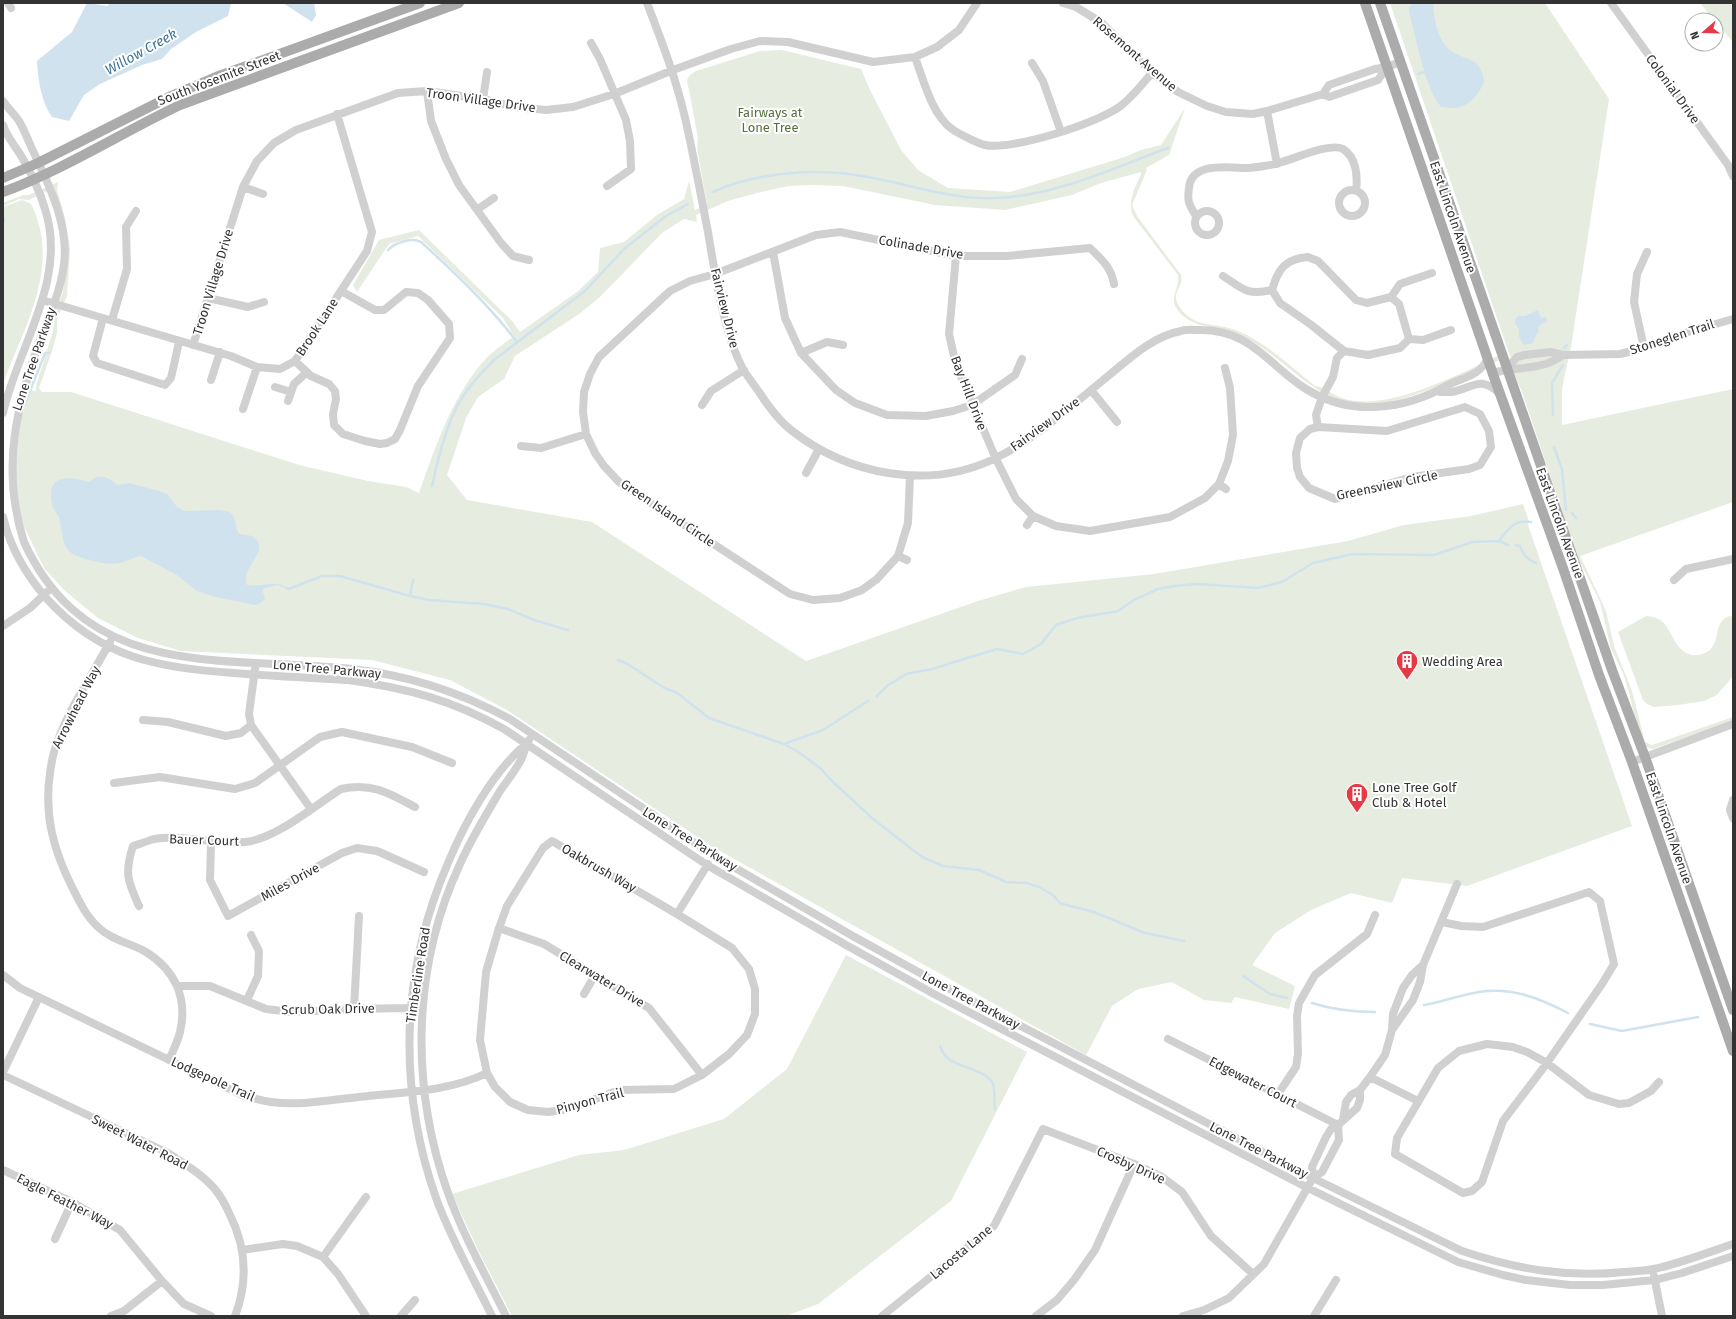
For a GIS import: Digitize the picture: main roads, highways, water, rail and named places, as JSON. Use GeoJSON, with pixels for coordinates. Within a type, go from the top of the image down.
{"type":"FeatureCollection","features":[{"type":"Feature","properties":{"kind":"main road","name":"South Yosemite Street"},"geometry":{"type":"LineString","coordinates":[[3,178],[28,168],[170,96],[223,75],[420,3]]}},
{"type":"Feature","properties":{"kind":"main road","name":"East Lincoln Avenue"},"geometry":{"type":"LineString","coordinates":[[1365,3],[1599,675],[1632,762],[1733,1051]]}},
{"type":"Feature","properties":{"kind":"main road","name":"East Lincoln Avenue"},"geometry":{"type":"LineString","coordinates":[[1380,3],[1612,670],[1645,757],[1733,1010]]}},
{"type":"Feature","properties":{"kind":"main road","name":"South Yosemite Street"},"geometry":{"type":"LineString","coordinates":[[3,192],[44,175],[141,123],[187,102],[455,4]]}},
{"type":"Feature","properties":{"kind":"water"},"geometry":{"type":"Polygon","coordinates":[[[87,3],[107,6],[111,3],[231,3],[228,16],[196,32],[171,49],[162,59],[142,65],[100,84],[84,95],[69,121],[52,117],[48,111],[41,90],[37,61],[72,32],[87,3]]]}},
{"type":"Feature","properties":{"kind":"water"},"geometry":{"type":"Polygon","coordinates":[[[283,3],[314,3],[316,15],[312,22],[283,3]]]}},
{"type":"Feature","properties":{"kind":"water"},"geometry":{"type":"Polygon","coordinates":[[[1413,3],[1433,3],[1436,25],[1443,42],[1457,55],[1469,59],[1479,66],[1484,82],[1478,94],[1468,103],[1460,107],[1441,107],[1430,88],[1410,16],[1409,7],[1413,3]]]}},
{"type":"Feature","properties":{"kind":"water"},"geometry":{"type":"Polygon","coordinates":[[[1538,310],[1541,318],[1546,317],[1547,322],[1542,323],[1538,328],[1539,331],[1533,343],[1525,345],[1519,337],[1519,329],[1515,323],[1516,318],[1538,310]]]}},
{"type":"Feature","properties":{"kind":"water"},"geometry":{"type":"Polygon","coordinates":[[[97,477],[108,478],[117,485],[129,483],[167,494],[177,507],[185,511],[219,510],[230,512],[234,517],[239,534],[252,536],[258,541],[258,553],[248,572],[246,578],[247,585],[278,584],[289,589],[277,585],[262,589],[265,599],[259,604],[255,605],[216,597],[197,591],[177,575],[141,556],[116,564],[109,564],[90,560],[73,554],[66,546],[64,541],[59,518],[53,507],[51,489],[58,480],[64,478],[72,478],[89,482],[97,477]]]}},
{"type":"Feature","properties":{"kind":"waterway"},"geometry":{"type":"LineString","coordinates":[[1418,74],[1424,72]]}},
{"type":"Feature","properties":{"kind":"waterway"},"geometry":{"type":"LineString","coordinates":[[713,192],[730,185],[767,176],[806,172],[825,172],[879,179],[945,194],[979,198],[1018,196],[1062,187],[1084,180],[1168,148]]}},
{"type":"Feature","properties":{"kind":"waterway"},"geometry":{"type":"LineString","coordinates":[[432,486],[440,453],[455,410],[480,374],[494,360],[585,291],[624,249],[666,216],[688,204]]}},
{"type":"Feature","properties":{"kind":"waterway","name":"Willow Creek"},"geometry":{"type":"LineString","coordinates":[[3,224],[4,219]]}},
{"type":"Feature","properties":{"kind":"waterway"},"geometry":{"type":"LineString","coordinates":[[388,250],[394,245],[408,240],[421,242],[483,302],[517,342]]}},
{"type":"Feature","properties":{"kind":"waterway"},"geometry":{"type":"LineString","coordinates":[[1564,348],[1567,345]]}},
{"type":"Feature","properties":{"kind":"waterway"},"geometry":{"type":"LineString","coordinates":[[25,404],[45,353],[49,353]]}},
{"type":"Feature","properties":{"kind":"waterway"},"geometry":{"type":"LineString","coordinates":[[1553,415],[1552,383],[1563,365]]}},
{"type":"Feature","properties":{"kind":"waterway"},"geometry":{"type":"LineString","coordinates":[[1554,447],[1562,469],[1566,510]]}},
{"type":"Feature","properties":{"kind":"waterway"},"geometry":{"type":"LineString","coordinates":[[1572,513],[1576,518]]}},
{"type":"Feature","properties":{"kind":"waterway"},"geometry":{"type":"LineString","coordinates":[[1499,541],[1512,526],[1520,522],[1531,522]]}},
{"type":"Feature","properties":{"kind":"waterway"},"geometry":{"type":"LineString","coordinates":[[877,696],[887,686],[906,674],[932,669],[997,649],[1023,654],[1041,644],[1056,625],[1077,618],[1118,611],[1134,600],[1158,589],[1197,584],[1258,588],[1282,582],[1313,563],[1352,554],[1434,555],[1472,542],[1499,541],[1508,545]]}},
{"type":"Feature","properties":{"kind":"waterway"},"geometry":{"type":"LineString","coordinates":[[1516,545],[1520,546],[1522,552],[1536,563]]}},
{"type":"Feature","properties":{"kind":"waterway"},"geometry":{"type":"LineString","coordinates":[[287,588],[289,589],[322,576],[340,576],[429,600],[484,604],[508,609],[534,620],[568,630]]}},
{"type":"Feature","properties":{"kind":"waterway"},"geometry":{"type":"LineString","coordinates":[[410,596],[413,580]]}},
{"type":"Feature","properties":{"kind":"waterway"},"geometry":{"type":"LineString","coordinates":[[618,660],[626,663],[666,689],[676,692],[709,718],[784,744],[797,751],[820,768],[872,818],[922,857],[943,866],[979,870],[1006,882],[1027,883],[1039,887],[1053,895],[1060,903],[1094,912],[1145,933],[1184,941]]}},
{"type":"Feature","properties":{"kind":"waterway"},"geometry":{"type":"LineString","coordinates":[[784,744],[823,730],[868,701]]}},
{"type":"Feature","properties":{"kind":"waterway"},"geometry":{"type":"LineString","coordinates":[[1243,976],[1270,994],[1287,998]]}},
{"type":"Feature","properties":{"kind":"waterway"},"geometry":{"type":"LineString","coordinates":[[1424,1005],[1479,992],[1503,991],[1514,992],[1536,998],[1568,1013]]}},
{"type":"Feature","properties":{"kind":"waterway"},"geometry":{"type":"LineString","coordinates":[[1312,1003],[1344,1010],[1375,1012]]}},
{"type":"Feature","properties":{"kind":"waterway"},"geometry":{"type":"LineString","coordinates":[[1590,1024],[1622,1031],[1698,1017]]}},
{"type":"Feature","properties":{"kind":"waterway"},"geometry":{"type":"LineString","coordinates":[[940,1046],[944,1055],[949,1059],[980,1072],[990,1080],[994,1087],[995,1109]]}},
{"type":"Feature","properties":{"kind":"place","name":"Wedding Area"},"geometry":{"type":"Point","coordinates":[1407,680]}},
{"type":"Feature","properties":{"kind":"place","name":"Lone Tree Golf Club & Hotel"},"geometry":{"type":"Point","coordinates":[1357,814]}},
{"type":"Feature","properties":{"kind":"park label","name":"Fairways at Lone Tree"},"geometry":{"type":"Point","coordinates":[770,120]}}]}
